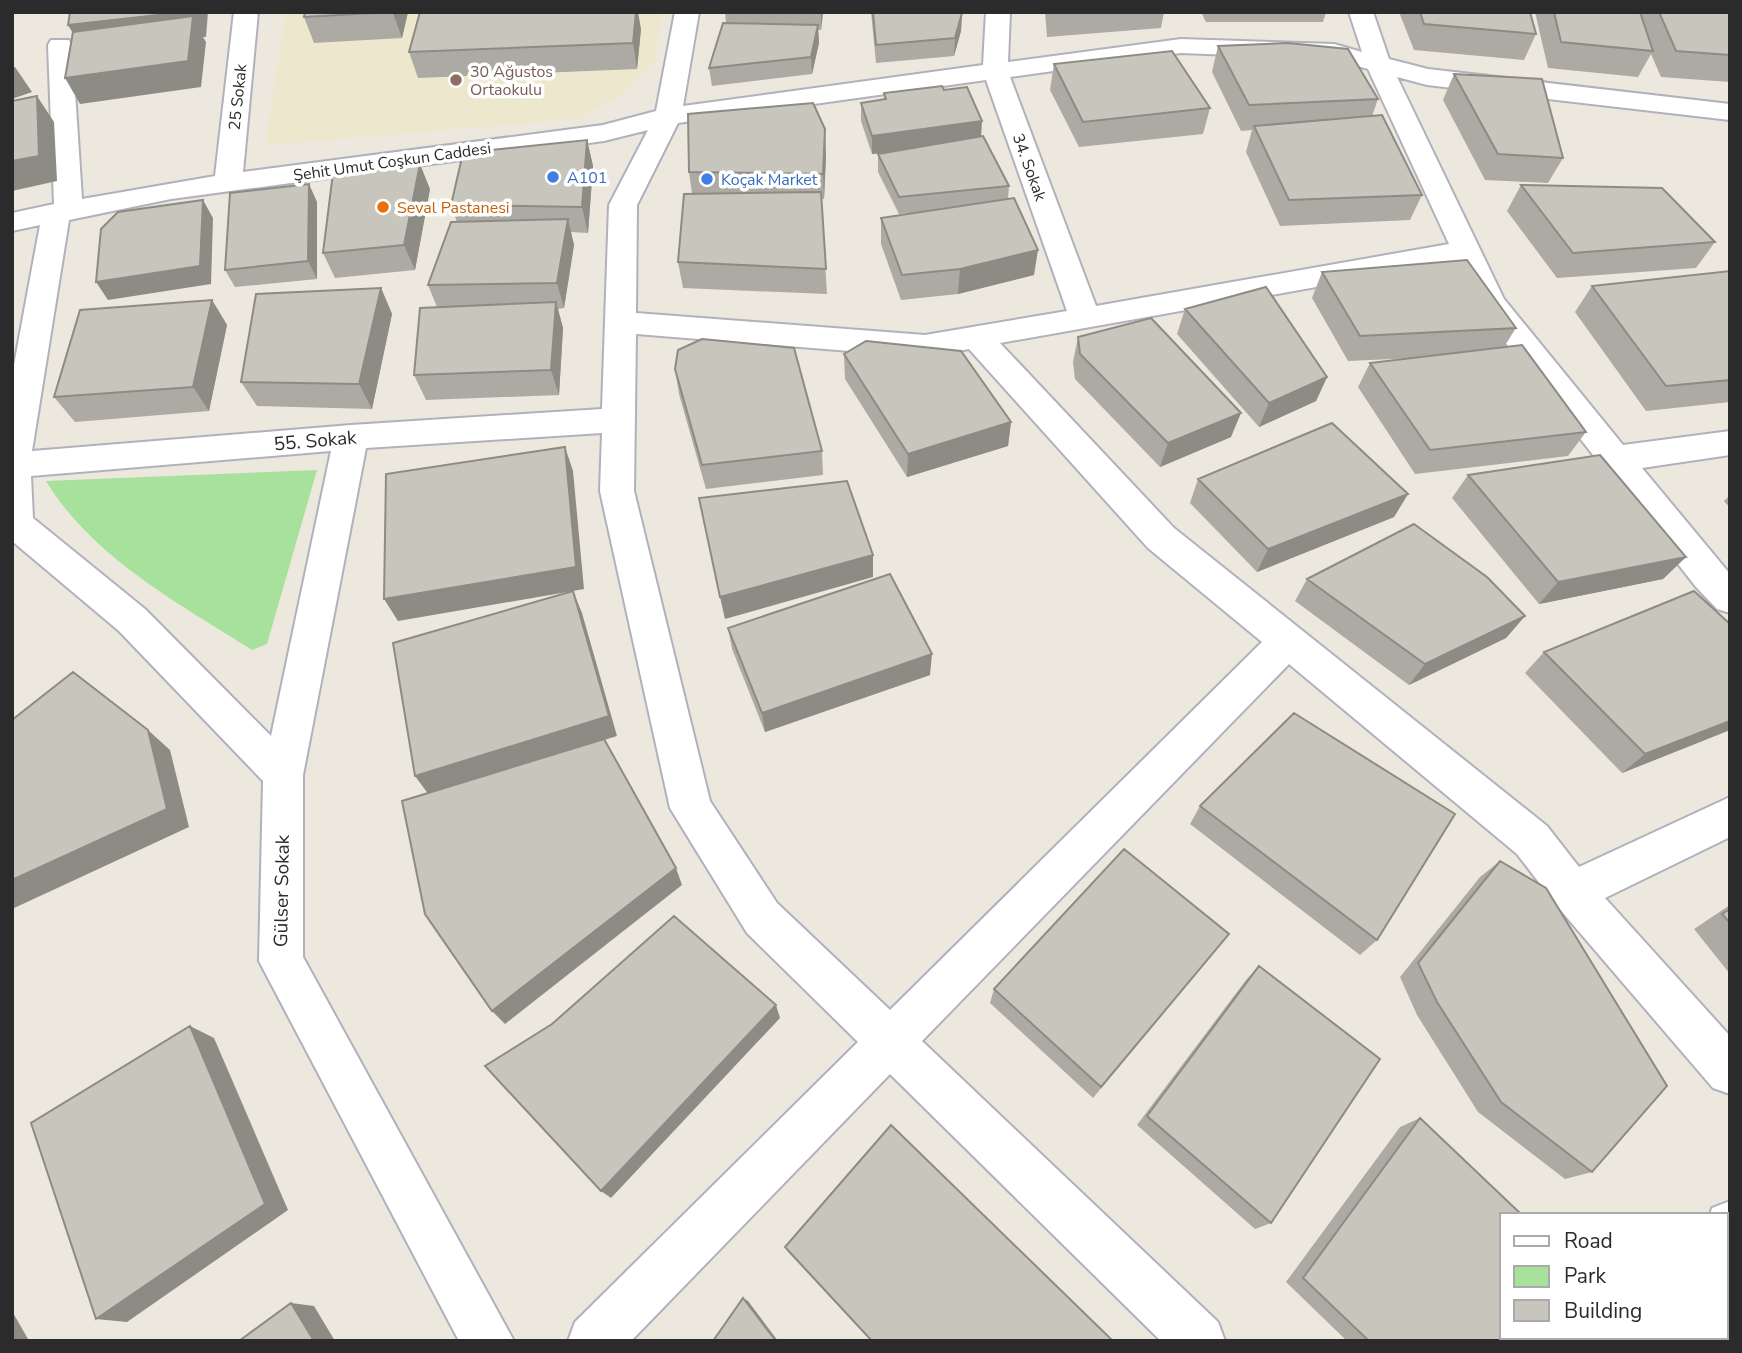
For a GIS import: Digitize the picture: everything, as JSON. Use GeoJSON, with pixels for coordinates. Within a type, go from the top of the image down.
{"type":"FeatureCollection","features":[{"type":"Feature","properties":{"kind":"street","name":"25 Sokak"},"geometry":{"type":"LineString","coordinates":[[229,182],[246,12]]}},
{"type":"Feature","properties":{"kind":"street"},"geometry":{"type":"LineString","coordinates":[[687,12],[667,116],[623,205],[617,491],[691,808],[762,918],[1199,1341]]}},
{"type":"Feature","properties":{"kind":"street","name":"34. Sokak"},"geometry":{"type":"LineString","coordinates":[[998,12],[995,71],[1085,318]]}},
{"type":"Feature","properties":{"kind":"street"},"geometry":{"type":"LineString","coordinates":[[1362,12],[1378,63],[1491,303],[1709,577],[1730,598]]}},
{"type":"Feature","properties":{"kind":"street"},"geometry":{"type":"LineString","coordinates":[[60,45],[63,212],[13,465],[14,526],[132,620],[283,775]]}},
{"type":"Feature","properties":{"kind":"street","name":"Şehit Umut Coşkun Caddesi"},"geometry":{"type":"LineString","coordinates":[[12,222],[171,190],[604,132],[667,116],[1181,46],[1334,52],[1427,76],[1730,112]]}},
{"type":"Feature","properties":{"kind":"street"},"geometry":{"type":"LineString","coordinates":[[621,322],[925,346],[1465,251]]}},
{"type":"Feature","properties":{"kind":"street"},"geometry":{"type":"LineString","coordinates":[[976,337],[1161,538],[1532,840],[1572,892],[1730,1071]]}},
{"type":"Feature","properties":{"kind":"street","name":"55. Sokak"},"geometry":{"type":"LineString","coordinates":[[13,465],[351,437],[619,420]]}},
{"type":"Feature","properties":{"kind":"street","name":"Gülser Sokak"},"geometry":{"type":"LineString","coordinates":[[351,437],[283,775],[281,961],[488,1341]]}},
{"type":"Feature","properties":{"kind":"street"},"geometry":{"type":"LineString","coordinates":[[1615,459],[1730,443]]}},
{"type":"Feature","properties":{"kind":"street"},"geometry":{"type":"LineString","coordinates":[[594,1341],[1287,641]]}},
{"type":"Feature","properties":{"kind":"street"},"geometry":{"type":"LineString","coordinates":[[1572,892],[1730,816]]}},
{"type":"Feature","properties":{"kind":"shaded area","name":"30 Ağustos Ortaokulu"},"geometry":{"type":"Polygon","coordinates":[[[286,12],[663,12],[654,64],[618,96],[579,119],[265,145],[286,12]]]}},
{"type":"Feature","properties":{"kind":"green space"},"geometry":{"type":"Polygon","coordinates":[[[317,470],[267,644],[252,650],[166,596],[112,555],[87,533],[46,481],[317,470]]]}},
{"type":"Feature","properties":{"kind":"building"},"geometry":{"type":"Polygon","coordinates":[[[70,12],[185,12],[68,25],[70,12]]]}},
{"type":"Feature","properties":{"kind":"building"},"geometry":{"type":"Polygon","coordinates":[[[305,12],[393,12],[304,17],[305,12]]]}},
{"type":"Feature","properties":{"kind":"building"},"geometry":{"type":"Polygon","coordinates":[[[420,12],[636,12],[633,43],[409,52],[420,12]]]}},
{"type":"Feature","properties":{"kind":"building"},"geometry":{"type":"Polygon","coordinates":[[[873,12],[962,13],[955,38],[876,45],[873,12]]]}},
{"type":"Feature","properties":{"kind":"building"},"geometry":{"type":"Polygon","coordinates":[[[1420,12],[1530,12],[1536,34],[1424,24],[1420,12]]]}},
{"type":"Feature","properties":{"kind":"building"},"geometry":{"type":"Polygon","coordinates":[[[1554,12],[1640,12],[1653,51],[1561,42],[1554,12]]]}},
{"type":"Feature","properties":{"kind":"building"},"geometry":{"type":"Polygon","coordinates":[[[1659,12],[1730,12],[1730,55],[1676,51],[1659,12]]]}},
{"type":"Feature","properties":{"kind":"building"},"geometry":{"type":"Polygon","coordinates":[[[193,16],[188,61],[65,78],[73,32],[193,16]]]}},
{"type":"Feature","properties":{"kind":"building"},"geometry":{"type":"Polygon","coordinates":[[[723,23],[818,25],[811,57],[709,68],[723,23]]]}},
{"type":"Feature","properties":{"kind":"building"},"geometry":{"type":"Polygon","coordinates":[[[1288,43],[1348,49],[1378,99],[1249,105],[1218,46],[1288,43]]]}},
{"type":"Feature","properties":{"kind":"building"},"geometry":{"type":"Polygon","coordinates":[[[1172,51],[1210,108],[1083,122],[1054,64],[1172,51]]]}},
{"type":"Feature","properties":{"kind":"building"},"geometry":{"type":"Polygon","coordinates":[[[1454,74],[1542,79],[1563,158],[1498,154],[1454,74]]]}},
{"type":"Feature","properties":{"kind":"building"},"geometry":{"type":"Polygon","coordinates":[[[942,86],[944,90],[967,87],[982,121],[872,136],[861,103],[886,99],[884,93],[942,86]]]}},
{"type":"Feature","properties":{"kind":"building"},"geometry":{"type":"Polygon","coordinates":[[[37,96],[39,156],[12,161],[12,101],[37,96]]]}},
{"type":"Feature","properties":{"kind":"building"},"geometry":{"type":"Polygon","coordinates":[[[813,103],[825,129],[823,174],[689,172],[688,114],[813,103]]]}},
{"type":"Feature","properties":{"kind":"building"},"geometry":{"type":"Polygon","coordinates":[[[1382,115],[1422,195],[1289,200],[1254,126],[1382,115]]]}},
{"type":"Feature","properties":{"kind":"building"},"geometry":{"type":"Polygon","coordinates":[[[983,136],[1009,186],[899,197],[878,154],[983,136]]]}},
{"type":"Feature","properties":{"kind":"building"},"geometry":{"type":"Polygon","coordinates":[[[587,140],[582,207],[451,205],[463,153],[587,140]]]}},
{"type":"Feature","properties":{"kind":"building"},"geometry":{"type":"Polygon","coordinates":[[[420,164],[404,245],[323,253],[333,173],[420,164]]]}},
{"type":"Feature","properties":{"kind":"building"},"geometry":{"type":"Polygon","coordinates":[[[309,184],[308,261],[225,270],[230,193],[309,184]]]}},
{"type":"Feature","properties":{"kind":"building"},"geometry":{"type":"Polygon","coordinates":[[[1521,185],[1662,188],[1715,242],[1573,253],[1521,185]]]}},
{"type":"Feature","properties":{"kind":"building"},"geometry":{"type":"Polygon","coordinates":[[[821,192],[826,269],[678,262],[684,194],[821,192]]]}},
{"type":"Feature","properties":{"kind":"building"},"geometry":{"type":"Polygon","coordinates":[[[1014,198],[1038,250],[960,269],[902,275],[881,218],[1014,198]]]}},
{"type":"Feature","properties":{"kind":"building"},"geometry":{"type":"Polygon","coordinates":[[[203,200],[200,266],[96,282],[101,229],[118,212],[203,200]]]}},
{"type":"Feature","properties":{"kind":"building"},"geometry":{"type":"Polygon","coordinates":[[[568,219],[557,283],[428,285],[451,222],[568,219]]]}},
{"type":"Feature","properties":{"kind":"building"},"geometry":{"type":"Polygon","coordinates":[[[1467,260],[1516,328],[1360,336],[1322,272],[1467,260]]]}},
{"type":"Feature","properties":{"kind":"building"},"geometry":{"type":"Polygon","coordinates":[[[1730,271],[1730,380],[1666,386],[1592,286],[1730,271]]]}},
{"type":"Feature","properties":{"kind":"building"},"geometry":{"type":"Polygon","coordinates":[[[1266,287],[1327,377],[1269,403],[1185,309],[1266,287]]]}},
{"type":"Feature","properties":{"kind":"building"},"geometry":{"type":"Polygon","coordinates":[[[381,288],[359,384],[241,382],[256,294],[381,288]]]}},
{"type":"Feature","properties":{"kind":"building"},"geometry":{"type":"Polygon","coordinates":[[[212,300],[193,387],[54,397],[80,310],[212,300]]]}},
{"type":"Feature","properties":{"kind":"building"},"geometry":{"type":"Polygon","coordinates":[[[556,302],[551,370],[414,375],[420,308],[556,302]]]}},
{"type":"Feature","properties":{"kind":"building"},"geometry":{"type":"Polygon","coordinates":[[[1151,318],[1241,413],[1168,443],[1080,354],[1078,337],[1151,318]]]}},
{"type":"Feature","properties":{"kind":"building"},"geometry":{"type":"Polygon","coordinates":[[[702,339],[794,348],[822,451],[702,465],[675,369],[678,350],[702,339]]]}},
{"type":"Feature","properties":{"kind":"building"},"geometry":{"type":"Polygon","coordinates":[[[866,341],[961,351],[1011,422],[908,454],[844,354],[866,341]]]}},
{"type":"Feature","properties":{"kind":"building"},"geometry":{"type":"Polygon","coordinates":[[[1522,345],[1586,432],[1430,450],[1370,363],[1522,345]]]}},
{"type":"Feature","properties":{"kind":"building"},"geometry":{"type":"Polygon","coordinates":[[[1332,423],[1408,494],[1268,549],[1198,479],[1332,423]]]}},
{"type":"Feature","properties":{"kind":"building"},"geometry":{"type":"Polygon","coordinates":[[[565,447],[576,567],[384,599],[386,474],[565,447]]]}},
{"type":"Feature","properties":{"kind":"building"},"geometry":{"type":"Polygon","coordinates":[[[1600,455],[1686,557],[1558,582],[1468,475],[1600,455]]]}},
{"type":"Feature","properties":{"kind":"building"},"geometry":{"type":"Polygon","coordinates":[[[847,481],[873,555],[720,597],[699,498],[847,481]]]}},
{"type":"Feature","properties":{"kind":"building"},"geometry":{"type":"Polygon","coordinates":[[[1414,524],[1487,577],[1525,616],[1425,664],[1307,579],[1414,524]]]}},
{"type":"Feature","properties":{"kind":"building"},"geometry":{"type":"Polygon","coordinates":[[[890,574],[932,654],[762,713],[728,628],[890,574]]]}},
{"type":"Feature","properties":{"kind":"building"},"geometry":{"type":"Polygon","coordinates":[[[573,591],[609,716],[415,776],[393,643],[573,591]]]}},
{"type":"Feature","properties":{"kind":"building"},"geometry":{"type":"Polygon","coordinates":[[[1694,591],[1730,624],[1730,721],[1645,754],[1544,652],[1694,591]]]}},
{"type":"Feature","properties":{"kind":"building"},"geometry":{"type":"Polygon","coordinates":[[[73,672],[148,730],[167,809],[12,880],[12,720],[73,672]]]}},
{"type":"Feature","properties":{"kind":"building"},"geometry":{"type":"Polygon","coordinates":[[[1294,713],[1455,814],[1377,940],[1200,806],[1294,713]]]}},
{"type":"Feature","properties":{"kind":"building"},"geometry":{"type":"Polygon","coordinates":[[[604,739],[676,868],[492,1011],[425,914],[402,801],[604,739]]]}},
{"type":"Feature","properties":{"kind":"building"},"geometry":{"type":"Polygon","coordinates":[[[1124,849],[1229,934],[1101,1087],[994,989],[1124,849]]]}},
{"type":"Feature","properties":{"kind":"building"},"geometry":{"type":"Polygon","coordinates":[[[1500,861],[1546,888],[1667,1086],[1592,1172],[1501,1102],[1437,1002],[1418,963],[1500,861]]]}},
{"type":"Feature","properties":{"kind":"building"},"geometry":{"type":"Polygon","coordinates":[[[1730,909],[1730,923],[1722,914],[1730,909]]]}},
{"type":"Feature","properties":{"kind":"building"},"geometry":{"type":"Polygon","coordinates":[[[674,916],[776,1005],[601,1191],[485,1066],[552,1024],[674,916]]]}},
{"type":"Feature","properties":{"kind":"building"},"geometry":{"type":"Polygon","coordinates":[[[1259,966],[1380,1059],[1271,1223],[1147,1116],[1259,966]]]}},
{"type":"Feature","properties":{"kind":"building"},"geometry":{"type":"Polygon","coordinates":[[[190,1026],[265,1204],[96,1319],[31,1123],[190,1026]]]}},
{"type":"Feature","properties":{"kind":"building"},"geometry":{"type":"Polygon","coordinates":[[[1420,1118],[1520,1213],[1500,1213],[1500,1339],[1545,1339],[1369,1341],[1303,1278],[1420,1118]]]}},
{"type":"Feature","properties":{"kind":"building"},"geometry":{"type":"Polygon","coordinates":[[[891,1125],[1113,1341],[872,1341],[785,1247],[891,1125]]]}},
{"type":"Feature","properties":{"kind":"building"},"geometry":{"type":"Polygon","coordinates":[[[743,1298],[776,1341],[713,1341],[743,1298]]]}},
{"type":"Feature","properties":{"kind":"building"},"geometry":{"type":"Polygon","coordinates":[[[291,1303],[314,1341],[239,1341],[291,1303]]]}},
{"type":"Feature","properties":{"kind":"place","name":"30 Ağustos Ortaokulu"},"geometry":{"type":"Point","coordinates":[456,80]}},
{"type":"Feature","properties":{"kind":"place","name":"A101"},"geometry":{"type":"Point","coordinates":[553,177]}},
{"type":"Feature","properties":{"kind":"place","name":"Koçak Market"},"geometry":{"type":"Point","coordinates":[707,179]}},
{"type":"Feature","properties":{"kind":"place","name":"Seval Pastanesi"},"geometry":{"type":"Point","coordinates":[383,207]}}]}
